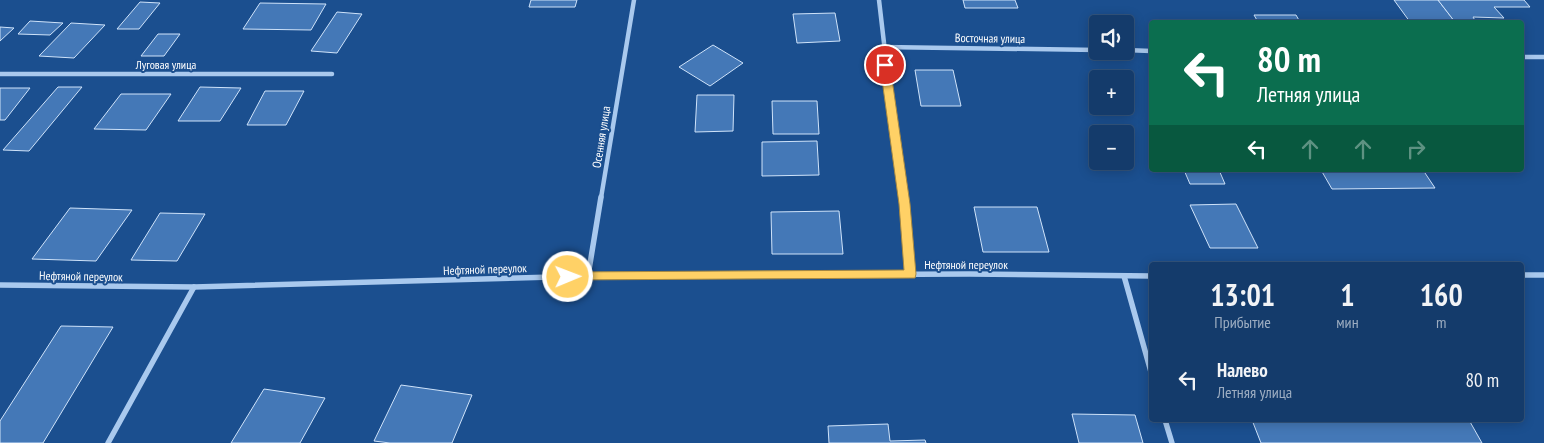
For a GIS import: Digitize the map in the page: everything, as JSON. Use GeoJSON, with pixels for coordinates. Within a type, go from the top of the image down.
{"type":"FeatureCollection","features":[{"type":"Feature","properties":{"kind":"street","name":"Осенняя улица"},"geometry":{"type":"LineString","coordinates":[[588,276],[634,0]]}},
{"type":"Feature","properties":{"kind":"street"},"geometry":{"type":"LineString","coordinates":[[879,0],[883,46],[904,204],[910,274]]}},
{"type":"Feature","properties":{"kind":"street","name":"Восточная улица"},"geometry":{"type":"LineString","coordinates":[[883,46],[1089,50]]}},
{"type":"Feature","properties":{"kind":"street"},"geometry":{"type":"LineString","coordinates":[[1134,50],[1149,51]]}},
{"type":"Feature","properties":{"kind":"street"},"geometry":{"type":"LineString","coordinates":[[1524,57],[1544,57]]}},
{"type":"Feature","properties":{"kind":"street","name":"Луговая улица"},"geometry":{"type":"LineString","coordinates":[[0,74],[332,74]]}},
{"type":"Feature","properties":{"kind":"street","name":"Нефтяной переулок"},"geometry":{"type":"LineString","coordinates":[[0,285],[194,287],[588,276],[910,274],[1149,276]]}},
{"type":"Feature","properties":{"kind":"street"},"geometry":{"type":"LineString","coordinates":[[1524,275],[1544,274]]}},
{"type":"Feature","properties":{"kind":"street"},"geometry":{"type":"LineString","coordinates":[[1124,276],[1149,365]]}},
{"type":"Feature","properties":{"kind":"street"},"geometry":{"type":"LineString","coordinates":[[108,443],[194,287]]}},
{"type":"Feature","properties":{"kind":"street"},"geometry":{"type":"LineString","coordinates":[[1166,422],[1172,443]]}},
{"type":"Feature","properties":{"kind":"building"},"geometry":{"type":"Polygon","coordinates":[[[531,0],[577,0],[575,7],[529,7],[531,0]]]}},
{"type":"Feature","properties":{"kind":"building"},"geometry":{"type":"Polygon","coordinates":[[[963,0],[1015,0],[1018,8],[965,8],[963,0]]]}},
{"type":"Feature","properties":{"kind":"building"},"geometry":{"type":"Polygon","coordinates":[[[1394,0],[1438,0],[1453,20],[1409,20],[1394,0]]]}},
{"type":"Feature","properties":{"kind":"building"},"geometry":{"type":"Polygon","coordinates":[[[1438,0],[1524,0],[1530,7],[1494,7],[1504,18],[1473,17],[1475,20],[1453,20],[1438,0]]]}},
{"type":"Feature","properties":{"kind":"building"},"geometry":{"type":"Polygon","coordinates":[[[140,2],[160,3],[139,29],[117,29],[140,2]]]}},
{"type":"Feature","properties":{"kind":"building"},"geometry":{"type":"Polygon","coordinates":[[[260,3],[326,4],[311,30],[243,29],[260,3]]]}},
{"type":"Feature","properties":{"kind":"building"},"geometry":{"type":"Polygon","coordinates":[[[337,12],[362,14],[337,53],[311,51],[337,12]]]}},
{"type":"Feature","properties":{"kind":"building"},"geometry":{"type":"Polygon","coordinates":[[[835,13],[840,41],[797,43],[793,14],[835,13]]]}},
{"type":"Feature","properties":{"kind":"building"},"geometry":{"type":"Polygon","coordinates":[[[1254,15],[1296,15],[1299,20],[1257,20],[1254,15]]]}},
{"type":"Feature","properties":{"kind":"building"},"geometry":{"type":"Polygon","coordinates":[[[30,21],[63,23],[50,35],[18,34],[30,21]]]}},
{"type":"Feature","properties":{"kind":"building"},"geometry":{"type":"Polygon","coordinates":[[[71,23],[105,25],[74,58],[39,56],[71,23]]]}},
{"type":"Feature","properties":{"kind":"building"},"geometry":{"type":"Polygon","coordinates":[[[0,27],[14,28],[0,41],[0,27]]]}},
{"type":"Feature","properties":{"kind":"building"},"geometry":{"type":"Polygon","coordinates":[[[158,34],[180,34],[164,56],[141,56],[158,34]]]}},
{"type":"Feature","properties":{"kind":"building"},"geometry":{"type":"Polygon","coordinates":[[[713,45],[743,63],[710,86],[679,67],[713,45]]]}},
{"type":"Feature","properties":{"kind":"building"},"geometry":{"type":"Polygon","coordinates":[[[915,70],[953,70],[961,106],[921,106],[915,70]]]}},
{"type":"Feature","properties":{"kind":"building"},"geometry":{"type":"Polygon","coordinates":[[[58,87],[82,87],[29,151],[3,150],[58,87]]]}},
{"type":"Feature","properties":{"kind":"building"},"geometry":{"type":"Polygon","coordinates":[[[200,87],[241,88],[220,121],[178,121],[200,87]]]}},
{"type":"Feature","properties":{"kind":"building"},"geometry":{"type":"Polygon","coordinates":[[[0,88],[30,88],[5,120],[0,120],[0,88]]]}},
{"type":"Feature","properties":{"kind":"building"},"geometry":{"type":"Polygon","coordinates":[[[265,91],[304,91],[286,125],[247,125],[265,91]]]}},
{"type":"Feature","properties":{"kind":"building"},"geometry":{"type":"Polygon","coordinates":[[[121,94],[171,94],[146,130],[94,129],[121,94]]]}},
{"type":"Feature","properties":{"kind":"building"},"geometry":{"type":"Polygon","coordinates":[[[697,95],[734,95],[733,131],[695,132],[697,95]]]}},
{"type":"Feature","properties":{"kind":"building"},"geometry":{"type":"Polygon","coordinates":[[[772,101],[817,101],[819,134],[773,134],[772,101]]]}},
{"type":"Feature","properties":{"kind":"building"},"geometry":{"type":"Polygon","coordinates":[[[817,141],[819,175],[762,176],[762,142],[817,141]]]}},
{"type":"Feature","properties":{"kind":"building"},"geometry":{"type":"Polygon","coordinates":[[[1185,172],[1220,172],[1225,184],[1190,184],[1185,172]]]}},
{"type":"Feature","properties":{"kind":"building"},"geometry":{"type":"Polygon","coordinates":[[[1322,172],[1424,172],[1435,188],[1332,189],[1322,172]]]}},
{"type":"Feature","properties":{"kind":"building"},"geometry":{"type":"Polygon","coordinates":[[[1236,204],[1258,248],[1210,248],[1190,205],[1236,204]]]}},
{"type":"Feature","properties":{"kind":"building"},"geometry":{"type":"Polygon","coordinates":[[[974,207],[1037,207],[1049,252],[983,252],[974,207]]]}},
{"type":"Feature","properties":{"kind":"building"},"geometry":{"type":"Polygon","coordinates":[[[70,208],[132,210],[96,261],[32,259],[70,208]]]}},
{"type":"Feature","properties":{"kind":"building"},"geometry":{"type":"Polygon","coordinates":[[[839,211],[843,254],[772,254],[771,212],[839,211]]]}},
{"type":"Feature","properties":{"kind":"building"},"geometry":{"type":"Polygon","coordinates":[[[160,213],[205,214],[177,261],[131,260],[160,213]]]}},
{"type":"Feature","properties":{"kind":"building"},"geometry":{"type":"Polygon","coordinates":[[[61,326],[113,327],[43,443],[0,443],[0,421],[61,326]]]}},
{"type":"Feature","properties":{"kind":"building"},"geometry":{"type":"Polygon","coordinates":[[[401,385],[472,395],[452,443],[390,443],[374,441],[401,385]]]}},
{"type":"Feature","properties":{"kind":"building"},"geometry":{"type":"Polygon","coordinates":[[[264,389],[325,398],[300,443],[231,443],[264,389]]]}},
{"type":"Feature","properties":{"kind":"building"},"geometry":{"type":"Polygon","coordinates":[[[1072,414],[1135,415],[1143,443],[1079,443],[1072,414]]]}},
{"type":"Feature","properties":{"kind":"building"},"geometry":{"type":"Polygon","coordinates":[[[1253,422],[1470,422],[1482,443],[1261,443],[1253,422]]]}},
{"type":"Feature","properties":{"kind":"building"},"geometry":{"type":"Polygon","coordinates":[[[888,424],[890,441],[925,440],[926,443],[829,443],[828,426],[888,424]]]}},
{"type":"Feature","properties":{"kind":"route"},"geometry":{"type":"LineString","coordinates":[[568,277],[910,274],[904,204],[885,65]]}}]}
